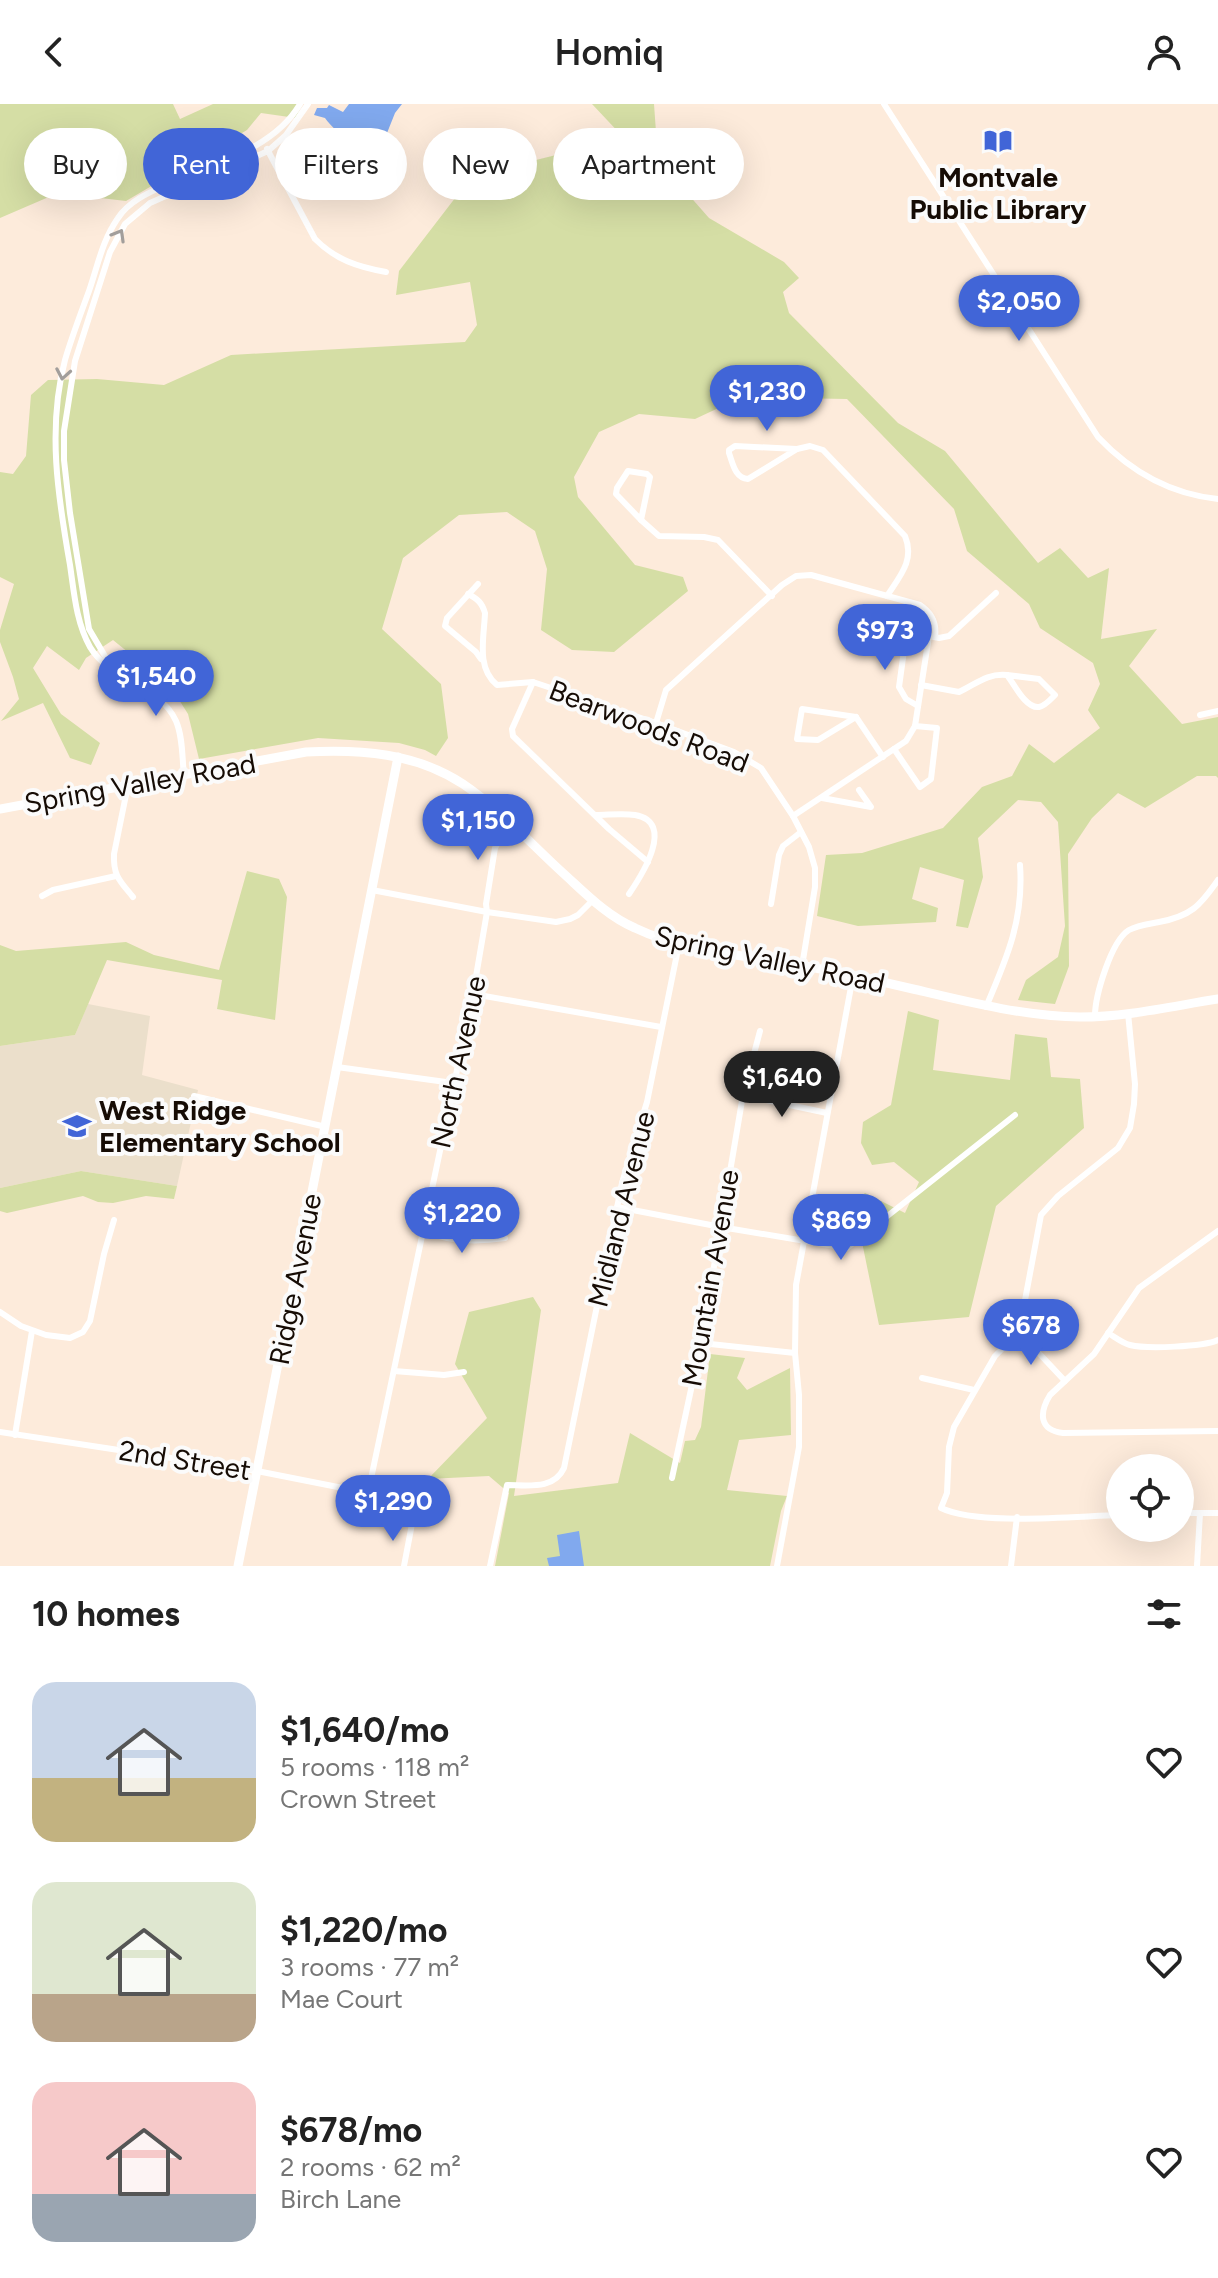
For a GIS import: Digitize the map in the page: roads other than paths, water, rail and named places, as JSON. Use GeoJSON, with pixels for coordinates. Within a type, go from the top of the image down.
{"type":"FeatureCollection","features":[{"type":"Feature","properties":{"kind":"street"},"geometry":{"type":"LineString","coordinates":[[184,775],[180,734],[172,714],[155,697],[98,660],[79,619],[60,504],[55,446],[65,360],[103,241],[121,213],[145,194],[264,142],[283,126],[300,104]]}},
{"type":"Feature","properties":{"kind":"street"},"geometry":{"type":"LineString","coordinates":[[114,672],[89,629],[67,491],[64,431],[75,361],[110,252],[125,224],[150,203],[268,151],[286,135],[308,104]]}},
{"type":"Feature","properties":{"kind":"street"},"geometry":{"type":"LineString","coordinates":[[884,104],[1098,437],[1128,465],[1149,479],[1182,492],[1218,499]]}},
{"type":"Feature","properties":{"kind":"street"},"geometry":{"type":"LineString","coordinates":[[264,142],[315,239],[346,262],[386,272]]}},
{"type":"Feature","properties":{"kind":"street"},"geometry":{"type":"LineString","coordinates":[[797,449],[748,479],[737,474],[729,453],[735,446],[797,449],[810,446],[823,450],[909,543],[906,566],[887,596]]}},
{"type":"Feature","properties":{"kind":"street"},"geometry":{"type":"LineString","coordinates":[[641,520],[651,480],[647,474],[628,471],[616,494],[641,520],[659,536],[718,540],[772,596]]}},
{"type":"Feature","properties":{"kind":"street"},"geometry":{"type":"LineString","coordinates":[[656,723],[666,690],[788,580],[803,574],[913,603],[926,610],[935,622],[935,637]]}},
{"type":"Feature","properties":{"kind":"street","name":"Bearwoods Road"},"geometry":{"type":"LineString","coordinates":[[478,584],[447,618],[445,626],[476,652],[487,675],[497,685],[533,682],[734,752],[761,768],[793,816],[815,868],[815,887],[802,966]]}},
{"type":"Feature","properties":{"kind":"street"},"geometry":{"type":"LineString","coordinates":[[793,816],[906,741],[915,726],[929,636],[949,636],[996,593]]}},
{"type":"Feature","properties":{"kind":"street"},"geometry":{"type":"LineString","coordinates":[[468,594],[479,601],[485,613],[483,662]]}},
{"type":"Feature","properties":{"kind":"street"},"geometry":{"type":"LineString","coordinates":[[909,614],[899,681],[906,699],[918,706]]}},
{"type":"Feature","properties":{"kind":"street"},"geometry":{"type":"LineString","coordinates":[[921,685],[959,692],[984,677],[1007,675],[1039,679],[1055,695],[1044,705],[1034,707],[1007,675]]}},
{"type":"Feature","properties":{"kind":"street"},"geometry":{"type":"LineString","coordinates":[[533,682],[512,729],[513,736],[628,847],[648,862]]}},
{"type":"Feature","properties":{"kind":"street"},"geometry":{"type":"LineString","coordinates":[[856,717],[818,740],[797,739],[802,709],[856,717],[883,757]]}},
{"type":"Feature","properties":{"kind":"street"},"geometry":{"type":"LineString","coordinates":[[1200,715],[1218,711]]}},
{"type":"Feature","properties":{"kind":"street"},"geometry":{"type":"LineString","coordinates":[[894,749],[920,787],[931,779],[937,728],[915,726]]}},
{"type":"Feature","properties":{"kind":"street","name":"Spring Valley Road"},"geometry":{"type":"LineString","coordinates":[[0,809],[306,752],[356,751],[398,757],[425,765],[460,782],[509,821],[593,900],[633,928],[679,944],[853,976],[986,1007],[1061,1016],[1128,1013],[1218,999]]}},
{"type":"Feature","properties":{"kind":"street","name":"Ridge Avenue"},"geometry":{"type":"LineString","coordinates":[[238,1566],[398,757]]}},
{"type":"Feature","properties":{"kind":"street"},"geometry":{"type":"LineString","coordinates":[[128,785],[114,854],[116,876],[133,897]]}},
{"type":"Feature","properties":{"kind":"street"},"geometry":{"type":"LineString","coordinates":[[822,798],[871,807],[859,790]]}},
{"type":"Feature","properties":{"kind":"street"},"geometry":{"type":"LineString","coordinates":[[596,815],[637,815],[651,823],[655,836],[648,862],[629,894]]}},
{"type":"Feature","properties":{"kind":"street","name":"North Avenue"},"geometry":{"type":"LineString","coordinates":[[368,1493],[473,994],[495,848],[509,821]]}},
{"type":"Feature","properties":{"kind":"street"},"geometry":{"type":"LineString","coordinates":[[771,904],[779,855],[783,846],[801,832]]}},
{"type":"Feature","properties":{"kind":"street"},"geometry":{"type":"LineString","coordinates":[[986,1007],[1016,928],[1022,894],[1020,865]]}},
{"type":"Feature","properties":{"kind":"street"},"geometry":{"type":"LineString","coordinates":[[42,896],[53,890],[116,876]]}},
{"type":"Feature","properties":{"kind":"street"},"geometry":{"type":"LineString","coordinates":[[1095,1016],[1096,997],[1122,935],[1139,926],[1189,913],[1203,901],[1218,880]]}},
{"type":"Feature","properties":{"kind":"street"},"geometry":{"type":"LineString","coordinates":[[372,890],[556,922],[578,915],[593,900]]}},
{"type":"Feature","properties":{"kind":"street","name":"Midland Avenue"},"geometry":{"type":"LineString","coordinates":[[490,1566],[507,1485],[546,1484],[561,1474],[564,1468],[617,1207],[647,1102],[679,944]]}},
{"type":"Feature","properties":{"kind":"street"},"geometry":{"type":"LineString","coordinates":[[777,1566],[799,1447],[796,1285],[853,976]]}},
{"type":"Feature","properties":{"kind":"street"},"geometry":{"type":"LineString","coordinates":[[473,994],[661,1027]]}},
{"type":"Feature","properties":{"kind":"street"},"geometry":{"type":"LineString","coordinates":[[1106,1515],[963,1516],[941,1508],[947,1493],[951,1437],[995,1356],[1019,1332],[1041,1215],[1058,1196],[1118,1148],[1130,1128],[1135,1084],[1128,1013]]}},
{"type":"Feature","properties":{"kind":"street","name":"Mountain Avenue"},"geometry":{"type":"LineString","coordinates":[[672,1478],[701,1343],[743,1095],[760,1031]]}},
{"type":"Feature","properties":{"kind":"street"},"geometry":{"type":"LineString","coordinates":[[337,1067],[453,1083]]}},
{"type":"Feature","properties":{"kind":"street"},"geometry":{"type":"LineString","coordinates":[[743,1095],[827,1113]]}},
{"type":"Feature","properties":{"kind":"street"},"geometry":{"type":"LineString","coordinates":[[194,1096],[326,1127]]}},
{"type":"Feature","properties":{"kind":"street"},"geometry":{"type":"LineString","coordinates":[[617,1207],[847,1248],[1015,1115]]}},
{"type":"Feature","properties":{"kind":"street"},"geometry":{"type":"LineString","coordinates":[[0,1312],[32,1331],[70,1338],[77,1336],[88,1327],[114,1220]]}},
{"type":"Feature","properties":{"kind":"street"},"geometry":{"type":"LineString","coordinates":[[424,1231],[437,1236],[475,1241],[505,1238]]}},
{"type":"Feature","properties":{"kind":"street"},"geometry":{"type":"LineString","coordinates":[[1217,1235],[1139,1288],[1094,1354],[1045,1404],[1043,1418],[1049,1430],[1063,1433],[1218,1431]]}},
{"type":"Feature","properties":{"kind":"street"},"geometry":{"type":"LineString","coordinates":[[15,1435],[32,1331]]}},
{"type":"Feature","properties":{"kind":"street"},"geometry":{"type":"LineString","coordinates":[[1019,1332],[1065,1381]]}},
{"type":"Feature","properties":{"kind":"street"},"geometry":{"type":"LineString","coordinates":[[1108,1333],[1126,1344],[1138,1346],[1205,1345],[1218,1340]]}},
{"type":"Feature","properties":{"kind":"street"},"geometry":{"type":"LineString","coordinates":[[701,1343],[795,1353]]}},
{"type":"Feature","properties":{"kind":"street"},"geometry":{"type":"LineString","coordinates":[[394,1371],[444,1375],[464,1372]]}},
{"type":"Feature","properties":{"kind":"street"},"geometry":{"type":"LineString","coordinates":[[922,1378],[974,1390]]}},
{"type":"Feature","properties":{"kind":"street","name":"2nd Street"},"geometry":{"type":"LineString","coordinates":[[0,1432],[257,1471],[368,1493]]}},
{"type":"Feature","properties":{"kind":"street"},"geometry":{"type":"LineString","coordinates":[[1194,1513],[1218,1513]]}},
{"type":"Feature","properties":{"kind":"street"},"geometry":{"type":"LineString","coordinates":[[1197,1566],[1200,1513]]}},
{"type":"Feature","properties":{"kind":"street"},"geometry":{"type":"LineString","coordinates":[[1011,1566],[1017,1517]]}},
{"type":"Feature","properties":{"kind":"street"},"geometry":{"type":"LineString","coordinates":[[404,1566],[412,1524]]}},
{"type":"Feature","properties":{"kind":"water"},"geometry":{"type":"Polygon","coordinates":[[[349,104],[402,104],[389,128],[334,128],[325,118],[314,115],[317,108],[327,108],[329,105],[343,112],[349,104]]]}},
{"type":"Feature","properties":{"kind":"water"},"geometry":{"type":"Polygon","coordinates":[[[579,1531],[584,1566],[549,1566],[547,1558],[560,1556],[557,1535],[579,1531]]]}},
{"type":"Feature","properties":{"kind":"place","name":"Montvale Public Library"},"geometry":{"type":"Point","coordinates":[998,141]}},
{"type":"Feature","properties":{"kind":"place","name":"West Ridge Elementary School"},"geometry":{"type":"Point","coordinates":[77,1126]}}]}
